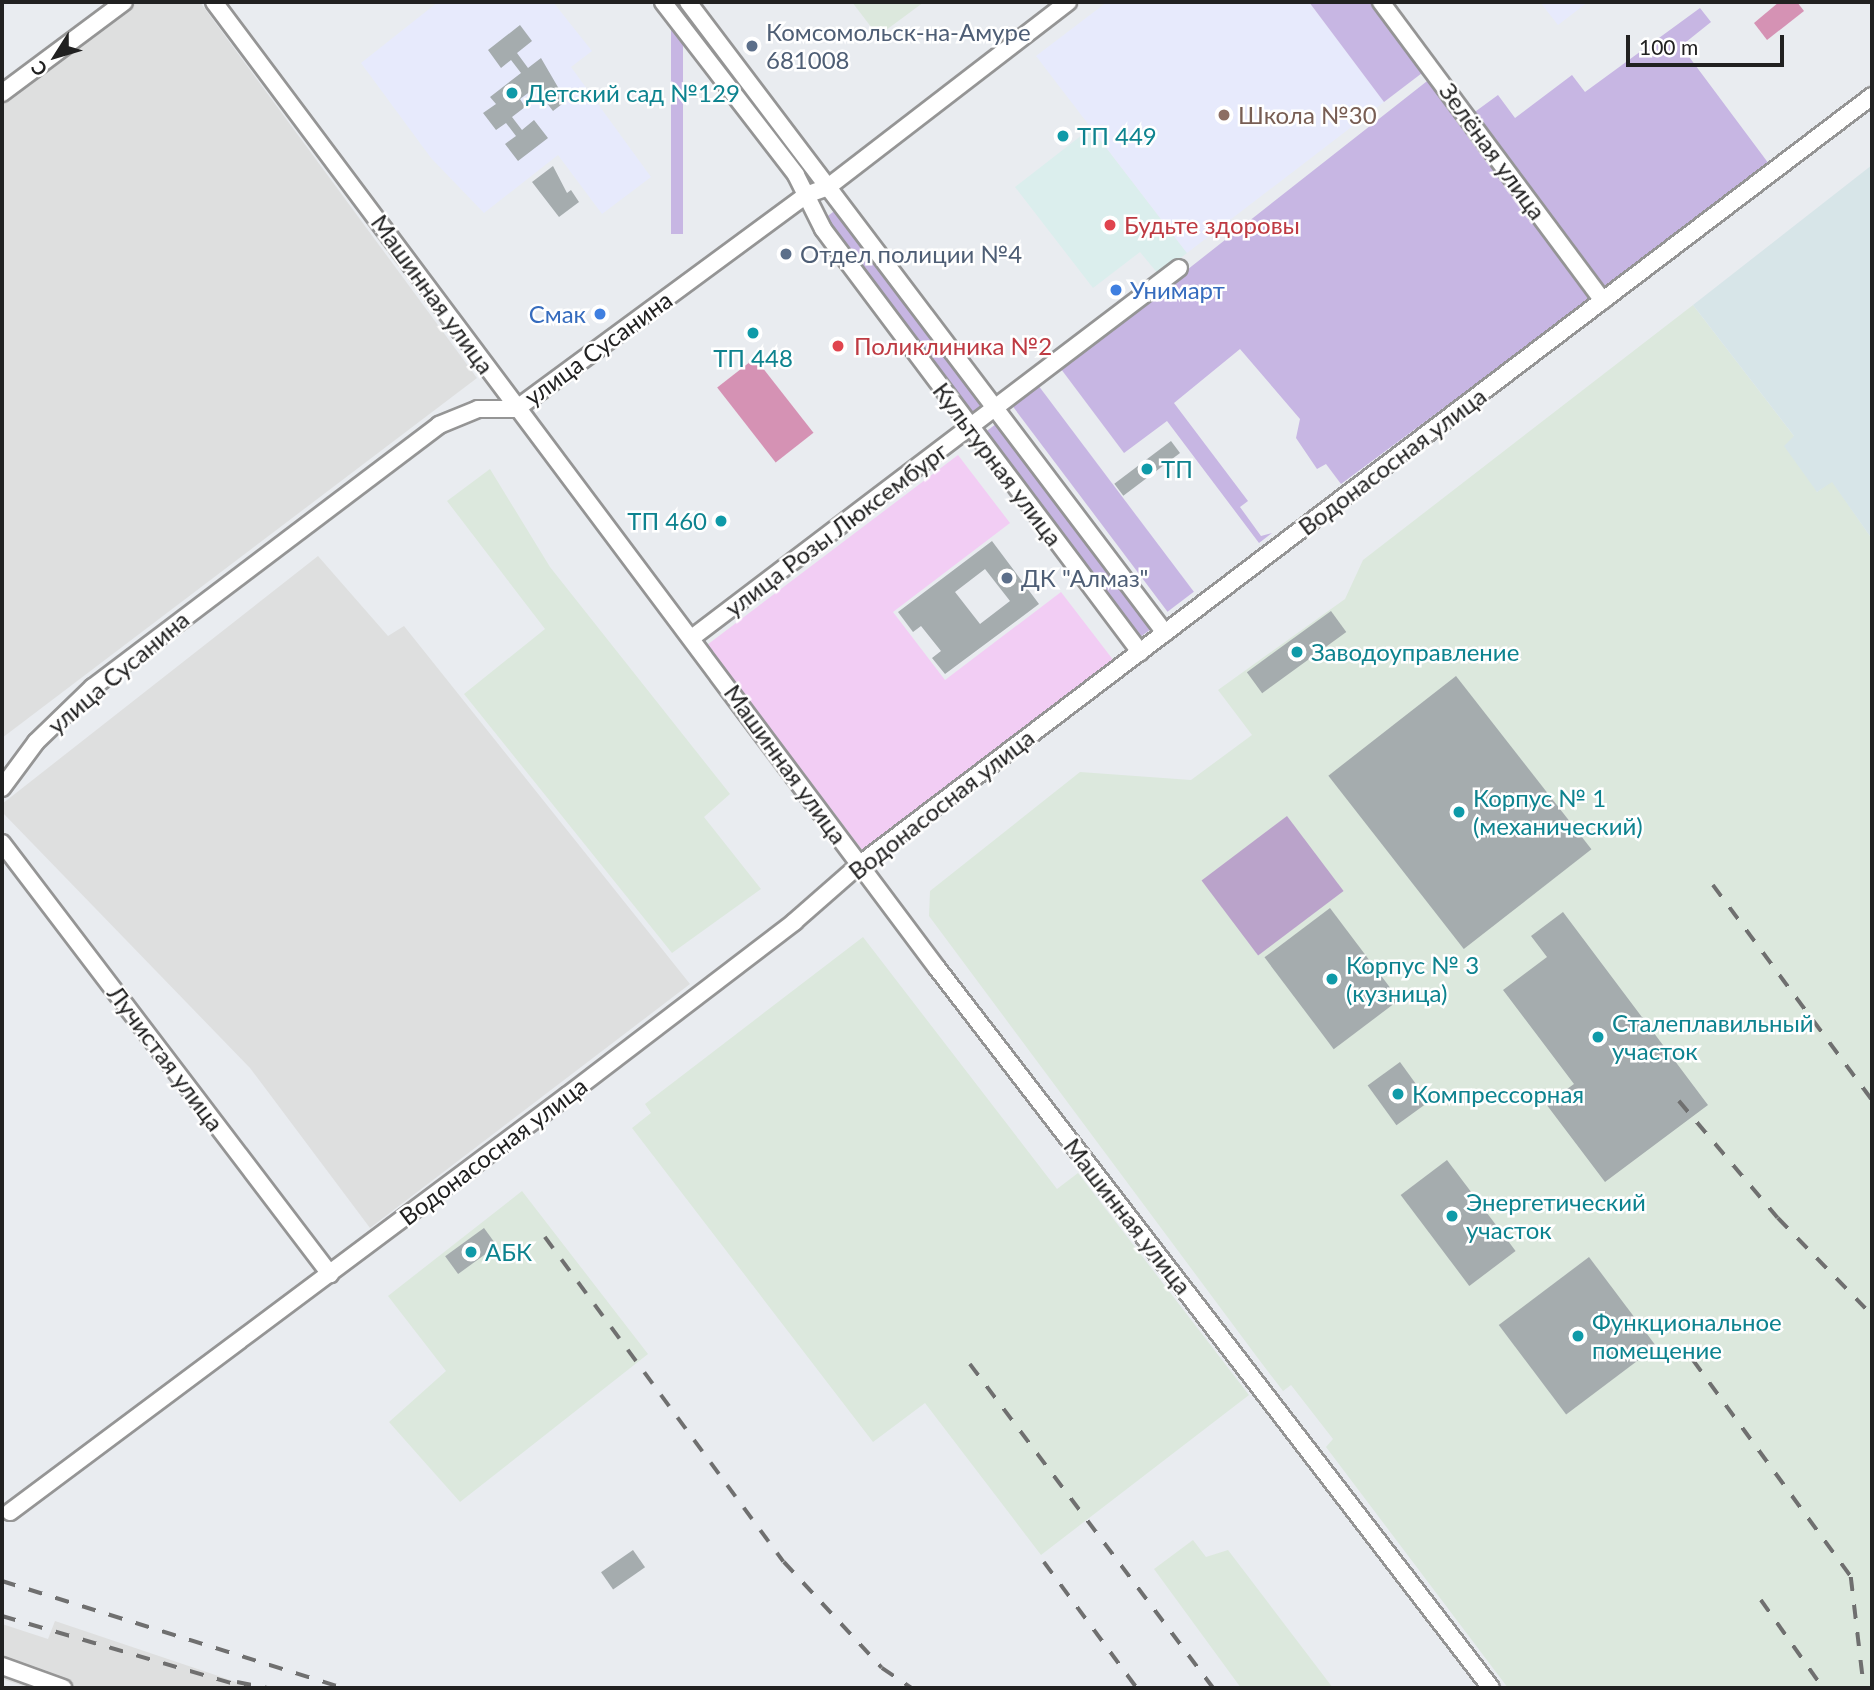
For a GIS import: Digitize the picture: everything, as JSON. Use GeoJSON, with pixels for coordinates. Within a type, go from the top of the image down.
{"type":"FeatureCollection","features":[{"type":"Feature","properties":{"kind":"street"},"geometry":{"type":"LineString","coordinates":[[2,93],[124,2]]}},
{"type":"Feature","properties":{"kind":"street","name":"Машинная улица"},"geometry":{"type":"LineString","coordinates":[[214,2],[516,409],[693,637],[859,865],[1491,1688]]}},
{"type":"Feature","properties":{"kind":"street","name":"Культурная улица"},"geometry":{"type":"LineString","coordinates":[[663,2],[806,195],[822,229],[1140,652]]}},
{"type":"Feature","properties":{"kind":"street","name":"Культурная улица"},"geometry":{"type":"LineString","coordinates":[[688,2],[1165,633]]}},
{"type":"Feature","properties":{"kind":"street","name":"улица Сусанина"},"geometry":{"type":"LineString","coordinates":[[4,779],[36,742],[93,687],[432,430],[478,409],[516,409],[806,195],[828,187],[1068,2]]}},
{"type":"Feature","properties":{"kind":"street","name":"Зелёная улица"},"geometry":{"type":"LineString","coordinates":[[1381,2],[1603,301]]}},
{"type":"Feature","properties":{"kind":"street","name":"Водонасосная улица"},"geometry":{"type":"LineString","coordinates":[[10,1512],[330,1274],[794,922],[859,865],[1872,96]]}},
{"type":"Feature","properties":{"kind":"street","name":"улица Розы Люксембург"},"geometry":{"type":"LineString","coordinates":[[693,637],[1179,268]]}},
{"type":"Feature","properties":{"kind":"street","name":"Лучистая улица"},"geometry":{"type":"LineString","coordinates":[[2,842],[330,1274]]}},
{"type":"Feature","properties":{"kind":"street"},"geometry":{"type":"LineString","coordinates":[[2,1666],[64,1688]]}},
{"type":"Feature","properties":{"kind":"shaded area"},"geometry":{"type":"Polygon","coordinates":[[[136,2],[200,2],[477,378],[2,738],[2,105],[136,2]]]}},
{"type":"Feature","properties":{"kind":"shaded area"},"geometry":{"type":"Polygon","coordinates":[[[438,2],[553,2],[592,51],[571,67],[651,177],[602,214],[558,155],[484,213],[431,158],[361,63],[438,2]]]}},
{"type":"Feature","properties":{"kind":"shaded area"},"geometry":{"type":"Polygon","coordinates":[[[671,2],[683,2],[683,234],[671,234],[671,2]]]}},
{"type":"Feature","properties":{"kind":"shaded area"},"geometry":{"type":"Polygon","coordinates":[[[852,2],[924,2],[878,36],[852,2]]]}},
{"type":"Feature","properties":{"kind":"shaded area","name":"Школа №30"},"geometry":{"type":"Polygon","coordinates":[[[1107,2],[1309,2],[1384,102],[1187,253],[1036,56],[1107,2]]]}},
{"type":"Feature","properties":{"kind":"shaded area"},"geometry":{"type":"Polygon","coordinates":[[[1309,2],[1374,2],[1426,70],[1384,102],[1309,2]]]}},
{"type":"Feature","properties":{"kind":"shaded area"},"geometry":{"type":"Polygon","coordinates":[[[1540,2],[1588,2],[1558,25],[1540,2]]]}},
{"type":"Feature","properties":{"kind":"shaded area"},"geometry":{"type":"Polygon","coordinates":[[[1779,2],[1797,2],[1804,11],[1767,40],[1754,23],[1779,2]]]}},
{"type":"Feature","properties":{"kind":"shaded area"},"geometry":{"type":"Polygon","coordinates":[[[1700,8],[1711,22],[1681,46],[1769,164],[1607,290],[1597,287],[1472,114],[1498,95],[1515,118],[1572,75],[1585,92],[1700,8]]]}},
{"type":"Feature","properties":{"kind":"shaded area"},"geometry":{"type":"Polygon","coordinates":[[[1431,78],[1590,291],[1589,300],[1341,484],[1326,464],[1317,469],[1296,438],[1300,419],[1240,349],[1174,403],[1248,501],[1240,507],[1261,536],[1272,533],[1259,543],[1167,421],[1124,453],[1061,369],[1431,78]]]}},
{"type":"Feature","properties":{"kind":"shaded area"},"geometry":{"type":"Polygon","coordinates":[[[1091,128],[1187,253],[1159,275],[1140,252],[1093,288],[1015,187],[1091,128]]]}},
{"type":"Feature","properties":{"kind":"shaded area"},"geometry":{"type":"Polygon","coordinates":[[[1872,165],[1872,539],[1832,482],[1817,492],[1784,446],[1794,436],[1693,305],[1872,165]]]}},
{"type":"Feature","properties":{"kind":"shaded area"},"geometry":{"type":"Polygon","coordinates":[[[837,209],[986,406],[973,416],[824,219],[837,209]]]}},
{"type":"Feature","properties":{"kind":"shaded area"},"geometry":{"type":"Polygon","coordinates":[[[1693,305],[1794,436],[1817,492],[1832,481],[1872,539],[1872,1688],[1508,1688],[1326,1447],[1333,1439],[1291,1385],[1283,1391],[929,916],[930,891],[1080,772],[1191,780],[1252,735],[1218,690],[1345,599],[1363,560],[1693,305]]]}},
{"type":"Feature","properties":{"kind":"shaded area"},"geometry":{"type":"Polygon","coordinates":[[[755,358],[813,433],[776,462],[717,388],[755,358]]]}},
{"type":"Feature","properties":{"kind":"shaded area"},"geometry":{"type":"Polygon","coordinates":[[[1038,385],[1194,592],[1168,612],[1012,405],[1038,385]]]}},
{"type":"Feature","properties":{"kind":"shaded area"},"geometry":{"type":"Polygon","coordinates":[[[996,424],[1151,629],[1139,638],[984,433],[996,424]]]}},
{"type":"Feature","properties":{"kind":"shaded area"},"geometry":{"type":"Polygon","coordinates":[[[958,455],[1010,523],[893,612],[945,680],[1061,592],[1114,661],[863,851],[707,645],[958,455]]]}},
{"type":"Feature","properties":{"kind":"shaded area"},"geometry":{"type":"Polygon","coordinates":[[[490,469],[550,567],[730,794],[704,817],[761,889],[672,953],[464,694],[545,629],[447,501],[490,469]]]}},
{"type":"Feature","properties":{"kind":"shaded area"},"geometry":{"type":"Polygon","coordinates":[[[318,556],[388,636],[404,626],[690,984],[370,1228],[250,1068],[2,812],[2,804],[318,556]]]}},
{"type":"Feature","properties":{"kind":"shaded area"},"geometry":{"type":"Polygon","coordinates":[[[1287,816],[1344,891],[1258,955],[1202,880],[1287,816]]]}},
{"type":"Feature","properties":{"kind":"shaded area"},"geometry":{"type":"Polygon","coordinates":[[[863,937],[1057,1189],[1078,1173],[1249,1395],[1041,1555],[925,1403],[873,1442],[632,1128],[651,1113],[645,1104],[863,937]]]}},
{"type":"Feature","properties":{"kind":"shaded area"},"geometry":{"type":"Polygon","coordinates":[[[522,1191],[648,1354],[460,1502],[389,1422],[446,1371],[388,1296],[522,1191]]]}},
{"type":"Feature","properties":{"kind":"shaded area"},"geometry":{"type":"Polygon","coordinates":[[[1193,1540],[1206,1557],[1228,1550],[1333,1688],[1241,1688],[1154,1569],[1193,1540]]]}},
{"type":"Feature","properties":{"kind":"shaded area"},"geometry":{"type":"Polygon","coordinates":[[[55,1621],[254,1688],[29,1688],[2,1679],[2,1624],[48,1639],[55,1621]]]}},
{"type":"Feature","properties":{"kind":"building","name":"Детский сад №129"},"geometry":{"type":"Polygon","coordinates":[[[520,25],[532,41],[517,53],[528,68],[541,58],[566,101],[553,111],[535,88],[520,99],[525,107],[512,117],[522,130],[534,120],[548,138],[518,161],[505,144],[516,136],[506,123],[496,130],[483,113],[496,104],[490,97],[521,73],[511,60],[501,68],[488,50],[520,25]]]}},
{"type":"Feature","properties":{"kind":"building"},"geometry":{"type":"Polygon","coordinates":[[[553,166],[567,193],[571,190],[579,202],[559,217],[532,182],[553,166]]]}},
{"type":"Feature","properties":{"kind":"building","name":"ТП"},"geometry":{"type":"Polygon","coordinates":[[[1171,441],[1180,453],[1123,496],[1114,484],[1171,441]]]}},
{"type":"Feature","properties":{"kind":"building","name":"ДК \"Алмаз\""},"geometry":{"type":"Polygon","coordinates":[[[992,541],[1039,604],[945,674],[932,658],[941,651],[921,626],[913,632],[898,612],[992,541]],[[985,569],[955,592],[980,624],[1010,601],[985,569]]]}},
{"type":"Feature","properties":{"kind":"building","name":"Заводоуправление"},"geometry":{"type":"Polygon","coordinates":[[[1331,611],[1346,632],[1262,693],[1247,672],[1331,611]]]}},
{"type":"Feature","properties":{"kind":"building","name":"Корпус № 1 (механический)"},"geometry":{"type":"Polygon","coordinates":[[[1456,676],[1591,849],[1464,949],[1328,776],[1456,676]]]}},
{"type":"Feature","properties":{"kind":"building","name":"Корпус № 3 (кузница)"},"geometry":{"type":"Polygon","coordinates":[[[1330,908],[1399,1000],[1334,1049],[1265,957],[1330,908]]]}},
{"type":"Feature","properties":{"kind":"building","name":"Сталеплавильный участок"},"geometry":{"type":"Polygon","coordinates":[[[1563,912],[1708,1105],[1605,1182],[1546,1104],[1574,1084],[1503,990],[1547,957],[1531,936],[1563,912]]]}},
{"type":"Feature","properties":{"kind":"building","name":"Компрессорная"},"geometry":{"type":"Polygon","coordinates":[[[1400,1062],[1429,1102],[1396,1125],[1368,1086],[1400,1062]]]}},
{"type":"Feature","properties":{"kind":"building","name":"Энергетический участок"},"geometry":{"type":"Polygon","coordinates":[[[1447,1160],[1516,1251],[1469,1286],[1401,1195],[1447,1160]]]}},
{"type":"Feature","properties":{"kind":"building","name":"АБК"},"geometry":{"type":"Polygon","coordinates":[[[484,1228],[497,1246],[458,1274],[445,1256],[484,1228]]]}},
{"type":"Feature","properties":{"kind":"building","name":"Функциональное помещение"},"geometry":{"type":"Polygon","coordinates":[[[1589,1257],[1656,1346],[1566,1414],[1499,1325],[1589,1257]]]}},
{"type":"Feature","properties":{"kind":"building"},"geometry":{"type":"Polygon","coordinates":[[[633,1550],[645,1567],[613,1590],[601,1572],[633,1550]]]}},
{"type":"Feature","properties":{"kind":"railway"},"geometry":{"type":"LineString","coordinates":[[1713,885],[1872,1100]]}},
{"type":"Feature","properties":{"kind":"railway"},"geometry":{"type":"LineString","coordinates":[[1679,1101],[1778,1218],[1872,1315]]}},
{"type":"Feature","properties":{"kind":"railway"},"geometry":{"type":"LineString","coordinates":[[545,1237],[784,1562],[882,1668],[912,1688]]}},
{"type":"Feature","properties":{"kind":"railway"},"geometry":{"type":"LineString","coordinates":[[1693,1360],[1851,1577],[1864,1688]]}},
{"type":"Feature","properties":{"kind":"railway"},"geometry":{"type":"LineString","coordinates":[[970,1364],[1213,1688]]}},
{"type":"Feature","properties":{"kind":"railway"},"geometry":{"type":"LineString","coordinates":[[1044,1562],[1137,1688]]}},
{"type":"Feature","properties":{"kind":"railway"},"geometry":{"type":"LineString","coordinates":[[2,1581],[344,1688]]}},
{"type":"Feature","properties":{"kind":"railway"},"geometry":{"type":"LineString","coordinates":[[1761,1600],[1823,1688]]}},
{"type":"Feature","properties":{"kind":"railway"},"geometry":{"type":"LineString","coordinates":[[2,1616],[248,1688]]}},
{"type":"Feature","properties":{"kind":"railway"},"geometry":{"type":"LineString","coordinates":[[237,1682],[268,1688]]}},
{"type":"Feature","properties":{"kind":"place","name":"Комсомольск-на-Амуре 681008"},"geometry":{"type":"Point","coordinates":[752,46]}},
{"type":"Feature","properties":{"kind":"place","name":"Детский сад №129"},"geometry":{"type":"Point","coordinates":[512,93]}},
{"type":"Feature","properties":{"kind":"place","name":"Школа №30"},"geometry":{"type":"Point","coordinates":[1224,115]}},
{"type":"Feature","properties":{"kind":"place","name":"ТП 449"},"geometry":{"type":"Point","coordinates":[1063,136]}},
{"type":"Feature","properties":{"kind":"place","name":"Будьте здоровы"},"geometry":{"type":"Point","coordinates":[1110,225]}},
{"type":"Feature","properties":{"kind":"place","name":"Отдел полиции №4"},"geometry":{"type":"Point","coordinates":[786,254]}},
{"type":"Feature","properties":{"kind":"place","name":"Унимарт"},"geometry":{"type":"Point","coordinates":[1116,290]}},
{"type":"Feature","properties":{"kind":"place","name":"Смак"},"geometry":{"type":"Point","coordinates":[600,314]}},
{"type":"Feature","properties":{"kind":"place","name":"ТП 448"},"geometry":{"type":"Point","coordinates":[753,333]}},
{"type":"Feature","properties":{"kind":"place","name":"Поликлиника №2"},"geometry":{"type":"Point","coordinates":[838,346]}},
{"type":"Feature","properties":{"kind":"place","name":"ТП"},"geometry":{"type":"Point","coordinates":[1147,469]}},
{"type":"Feature","properties":{"kind":"place","name":"ТП 460"},"geometry":{"type":"Point","coordinates":[721,521]}},
{"type":"Feature","properties":{"kind":"place","name":"ДК \"Алмаз\""},"geometry":{"type":"Point","coordinates":[1007,578]}},
{"type":"Feature","properties":{"kind":"place","name":"Заводоуправление"},"geometry":{"type":"Point","coordinates":[1297,652]}},
{"type":"Feature","properties":{"kind":"place","name":"Корпус № 1 (механический)"},"geometry":{"type":"Point","coordinates":[1459,812]}},
{"type":"Feature","properties":{"kind":"place","name":"Корпус № 3 (кузница)"},"geometry":{"type":"Point","coordinates":[1332,979]}},
{"type":"Feature","properties":{"kind":"place","name":"Сталеплавильный участок"},"geometry":{"type":"Point","coordinates":[1598,1037]}},
{"type":"Feature","properties":{"kind":"place","name":"Компрессорная"},"geometry":{"type":"Point","coordinates":[1398,1094]}},
{"type":"Feature","properties":{"kind":"place","name":"Энергетический участок"},"geometry":{"type":"Point","coordinates":[1452,1216]}},
{"type":"Feature","properties":{"kind":"place","name":"АБК"},"geometry":{"type":"Point","coordinates":[471,1252]}},
{"type":"Feature","properties":{"kind":"place","name":"Функциональное помещение"},"geometry":{"type":"Point","coordinates":[1578,1336]}}]}
